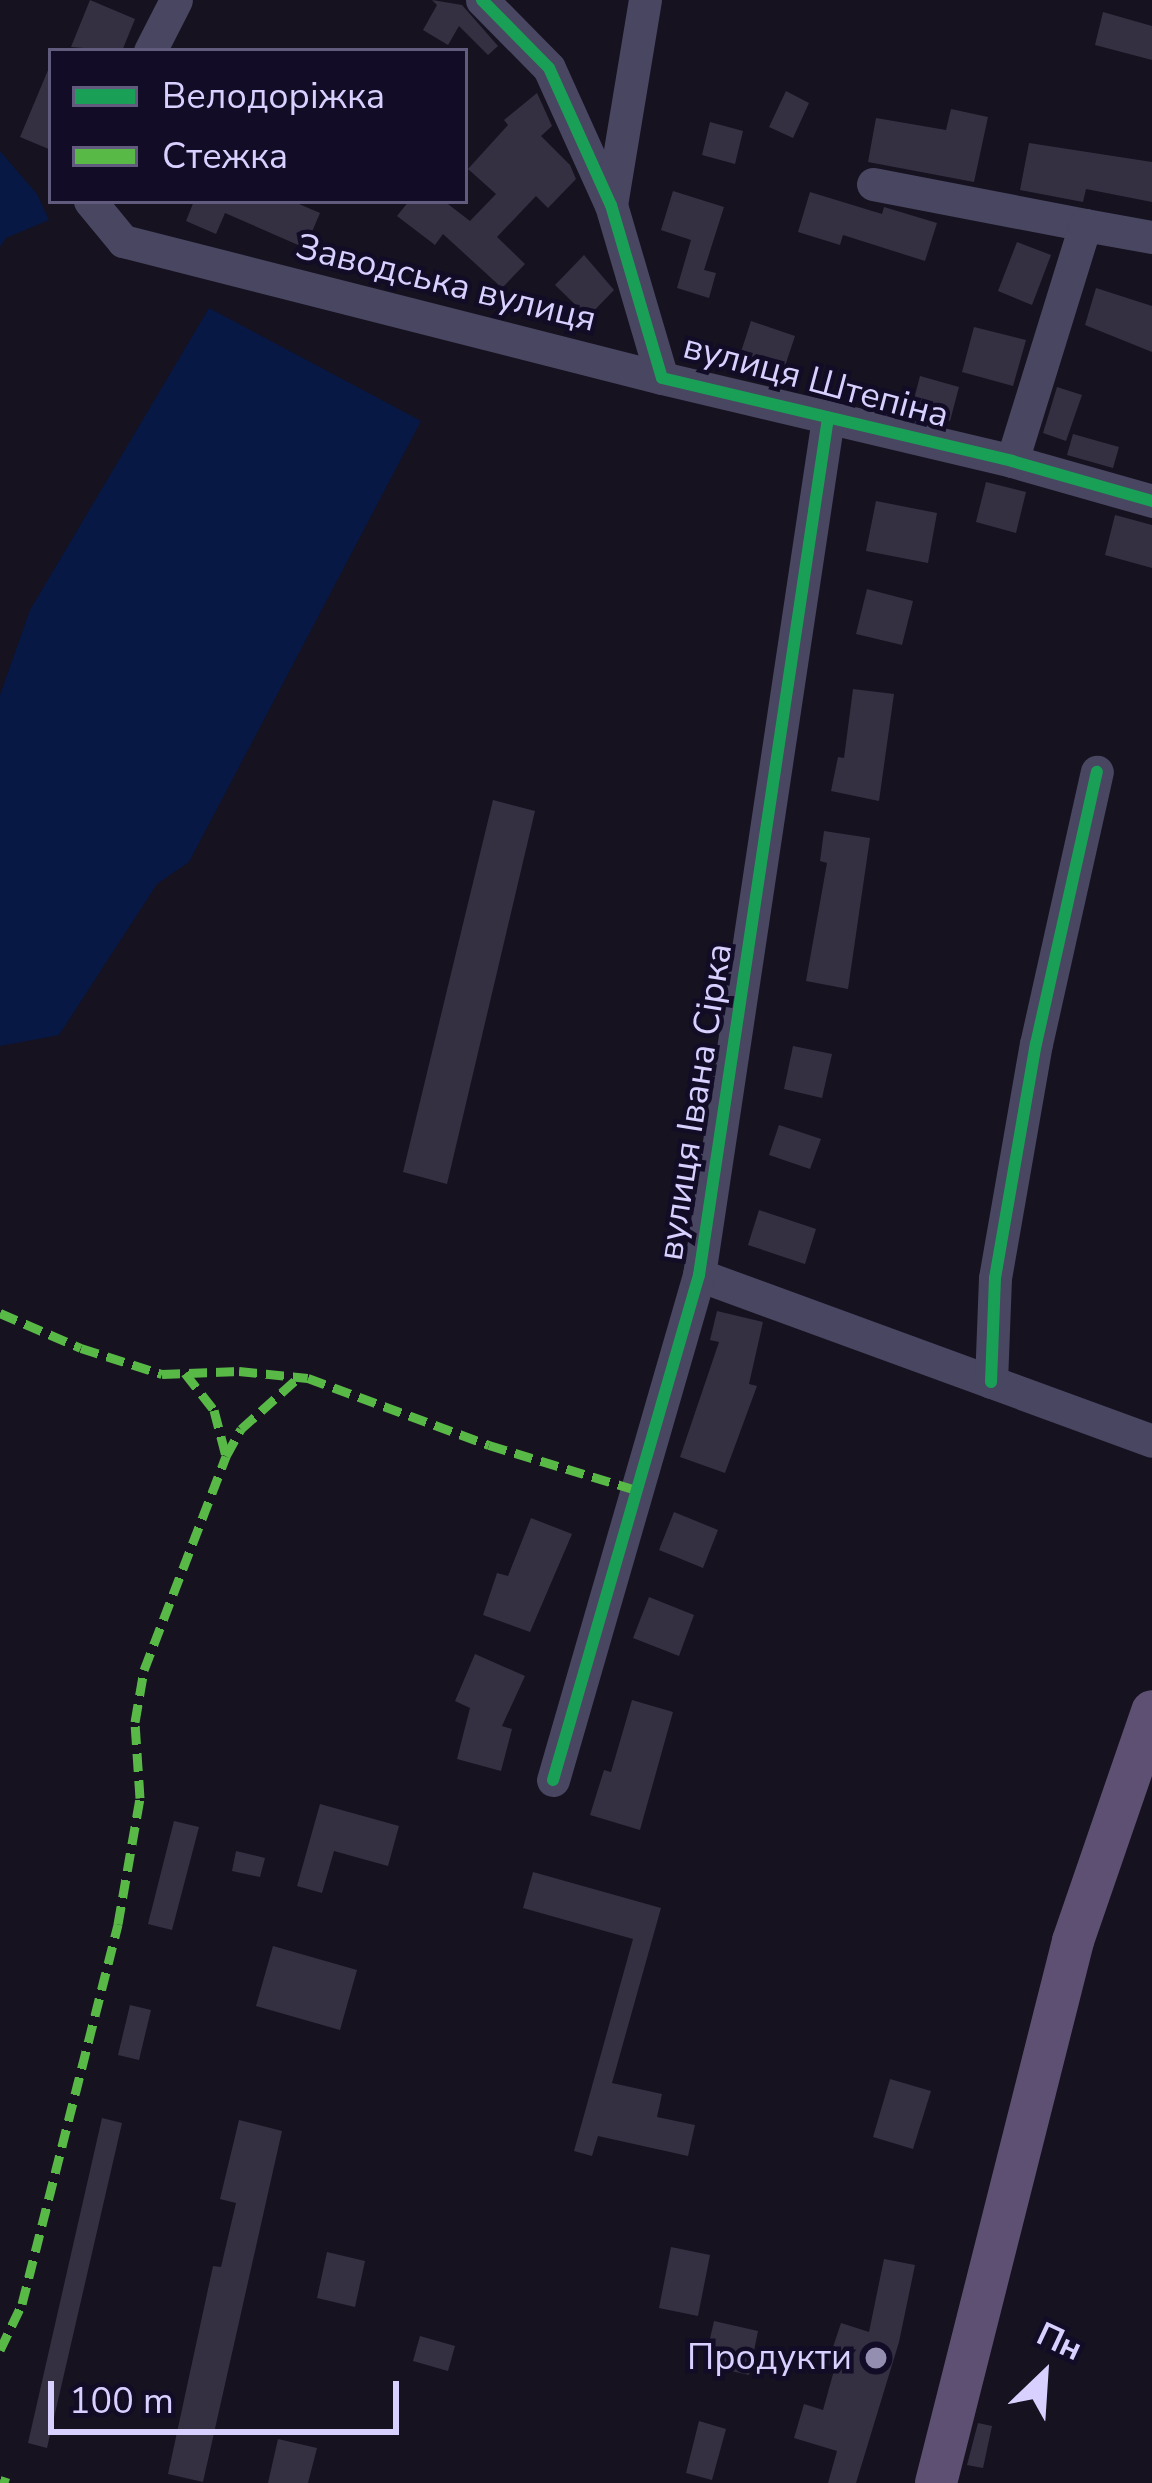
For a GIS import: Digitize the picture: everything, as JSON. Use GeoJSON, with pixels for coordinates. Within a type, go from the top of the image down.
{"type":"FeatureCollection","features":[{"type":"Feature","properties":{"kind":"main road"},"geometry":{"type":"LineString","coordinates":[[936,2483],[1073,1941],[1152,1711]]}},
{"type":"Feature","properties":{"kind":"street"},"geometry":{"type":"LineString","coordinates":[[152,48],[176,0]]}},
{"type":"Feature","properties":{"kind":"street","name":"вулиця Штепіна"},"geometry":{"type":"LineString","coordinates":[[482,0],[549,68],[611,205],[662,378],[1012,461],[1152,501]]}},
{"type":"Feature","properties":{"kind":"street","name":"вулиця Штепіна"},"geometry":{"type":"LineString","coordinates":[[611,205],[645,0]]}},
{"type":"Feature","properties":{"kind":"street"},"geometry":{"type":"LineString","coordinates":[[873,184],[1152,237]]}},
{"type":"Feature","properties":{"kind":"street","name":"Заводська вулиця"},"geometry":{"type":"LineString","coordinates":[[92,204],[122,241],[662,378]]}},
{"type":"Feature","properties":{"kind":"street"},"geometry":{"type":"LineString","coordinates":[[1012,461],[1084,225]]}},
{"type":"Feature","properties":{"kind":"street","name":"вулиця Івана Сірка"},"geometry":{"type":"LineString","coordinates":[[553,1780],[699,1275],[829,418]]}},
{"type":"Feature","properties":{"kind":"street"},"geometry":{"type":"LineString","coordinates":[[991,1382],[999,1254],[1036,1044],[1097,772]]}},
{"type":"Feature","properties":{"kind":"street"},"geometry":{"type":"LineString","coordinates":[[699,1275],[1152,1441]]}},
{"type":"Feature","properties":{"kind":"water"},"geometry":{"type":"Polygon","coordinates":[[[0,151],[37,194],[49,220],[6,238],[0,247],[0,151]]]}},
{"type":"Feature","properties":{"kind":"water"},"geometry":{"type":"Polygon","coordinates":[[[209,308],[421,421],[189,862],[157,884],[59,1035],[0,1046],[0,695],[30,610],[209,308]]]}},
{"type":"Feature","properties":{"kind":"building"},"geometry":{"type":"Polygon","coordinates":[[[90,0],[135,19],[123,48],[71,47],[90,0]]]}},
{"type":"Feature","properties":{"kind":"building"},"geometry":{"type":"Polygon","coordinates":[[[432,0],[462,5],[498,46],[488,55],[459,26],[448,45],[423,30],[437,5],[432,0]]]}},
{"type":"Feature","properties":{"kind":"building"},"geometry":{"type":"Polygon","coordinates":[[[1103,12],[1152,26],[1152,60],[1095,45],[1103,12]]]}},
{"type":"Feature","properties":{"kind":"building"},"geometry":{"type":"Polygon","coordinates":[[[48,70],[48,149],[20,137],[48,70]]]}},
{"type":"Feature","properties":{"kind":"building"},"geometry":{"type":"Polygon","coordinates":[[[786,91],[809,103],[793,138],[769,127],[786,91]]]}},
{"type":"Feature","properties":{"kind":"building"},"geometry":{"type":"Polygon","coordinates":[[[537,93],[552,126],[541,136],[570,165],[576,179],[548,208],[536,196],[497,237],[525,264],[502,288],[443,234],[435,245],[397,216],[407,204],[448,204],[470,221],[496,194],[468,169],[508,125],[504,120],[537,93]]]}},
{"type":"Feature","properties":{"kind":"building"},"geometry":{"type":"Polygon","coordinates":[[[951,109],[988,117],[974,182],[868,162],[876,118],[946,130],[951,109]]]}},
{"type":"Feature","properties":{"kind":"building"},"geometry":{"type":"Polygon","coordinates":[[[710,122],[743,131],[735,164],[702,155],[710,122]]]}},
{"type":"Feature","properties":{"kind":"building"},"geometry":{"type":"Polygon","coordinates":[[[1029,143],[1152,162],[1152,202],[1086,189],[1083,202],[1020,190],[1029,143]]]}},
{"type":"Feature","properties":{"kind":"building"},"geometry":{"type":"Polygon","coordinates":[[[673,191],[724,207],[704,270],[716,273],[709,298],[677,288],[691,240],[661,230],[673,191]]]}},
{"type":"Feature","properties":{"kind":"building"},"geometry":{"type":"Polygon","coordinates":[[[810,192],[882,214],[884,207],[937,223],[925,261],[843,235],[840,245],[798,232],[810,192]]]}},
{"type":"Feature","properties":{"kind":"building"},"geometry":{"type":"Polygon","coordinates":[[[193,204],[299,204],[320,213],[305,248],[225,213],[216,234],[186,221],[193,204]]]}},
{"type":"Feature","properties":{"kind":"building"},"geometry":{"type":"Polygon","coordinates":[[[1017,242],[1051,255],[1032,305],[998,291],[1017,242]]]}},
{"type":"Feature","properties":{"kind":"building"},"geometry":{"type":"Polygon","coordinates":[[[584,255],[614,290],[588,317],[555,285],[584,255]]]}},
{"type":"Feature","properties":{"kind":"building"},"geometry":{"type":"Polygon","coordinates":[[[1096,288],[1152,306],[1152,352],[1085,325],[1096,288]]]}},
{"type":"Feature","properties":{"kind":"building"},"geometry":{"type":"Polygon","coordinates":[[[751,321],[795,336],[782,375],[738,361],[751,321]]]}},
{"type":"Feature","properties":{"kind":"building"},"geometry":{"type":"Polygon","coordinates":[[[974,327],[1026,340],[1013,386],[962,372],[974,327]]]}},
{"type":"Feature","properties":{"kind":"building"},"geometry":{"type":"Polygon","coordinates":[[[920,376],[959,387],[950,421],[911,411],[920,376]]]}},
{"type":"Feature","properties":{"kind":"building"},"geometry":{"type":"Polygon","coordinates":[[[1057,387],[1082,395],[1066,441],[1043,433],[1057,387]]]}},
{"type":"Feature","properties":{"kind":"building"},"geometry":{"type":"Polygon","coordinates":[[[1073,434],[1119,447],[1113,468],[1067,455],[1073,434]]]}},
{"type":"Feature","properties":{"kind":"building"},"geometry":{"type":"Polygon","coordinates":[[[986,482],[1026,492],[1016,533],[976,522],[986,482]]]}},
{"type":"Feature","properties":{"kind":"building"},"geometry":{"type":"Polygon","coordinates":[[[876,501],[937,513],[928,563],[866,551],[876,501]]]}},
{"type":"Feature","properties":{"kind":"building"},"geometry":{"type":"Polygon","coordinates":[[[1115,515],[1152,525],[1152,568],[1105,555],[1115,515]]]}},
{"type":"Feature","properties":{"kind":"building"},"geometry":{"type":"Polygon","coordinates":[[[867,589],[913,601],[902,645],[856,634],[867,589]]]}},
{"type":"Feature","properties":{"kind":"building"},"geometry":{"type":"Polygon","coordinates":[[[853,689],[894,694],[879,801],[831,791],[838,757],[844,758],[853,689]]]}},
{"type":"Feature","properties":{"kind":"building"},"geometry":{"type":"Polygon","coordinates":[[[493,800],[535,811],[447,1184],[403,1172],[493,800]]]}},
{"type":"Feature","properties":{"kind":"building"},"geometry":{"type":"Polygon","coordinates":[[[824,831],[870,838],[848,989],[806,981],[827,863],[820,861],[824,831]]]}},
{"type":"Feature","properties":{"kind":"building"},"geometry":{"type":"Polygon","coordinates":[[[793,1046],[832,1054],[822,1098],[784,1089],[793,1046]]]}},
{"type":"Feature","properties":{"kind":"building"},"geometry":{"type":"Polygon","coordinates":[[[779,1125],[821,1139],[810,1169],[769,1155],[779,1125]]]}},
{"type":"Feature","properties":{"kind":"building"},"geometry":{"type":"Polygon","coordinates":[[[759,1210],[816,1229],[805,1264],[748,1245],[759,1210]]]}},
{"type":"Feature","properties":{"kind":"building"},"geometry":{"type":"Polygon","coordinates":[[[717,1311],[763,1322],[749,1384],[757,1386],[725,1473],[680,1457],[719,1342],[710,1340],[717,1311]]]}},
{"type":"Feature","properties":{"kind":"building"},"geometry":{"type":"Polygon","coordinates":[[[674,1512],[718,1530],[703,1568],[659,1550],[674,1512]]]}},
{"type":"Feature","properties":{"kind":"building"},"geometry":{"type":"Polygon","coordinates":[[[531,1518],[572,1534],[530,1632],[483,1615],[497,1573],[508,1576],[531,1518]]]}},
{"type":"Feature","properties":{"kind":"building"},"geometry":{"type":"Polygon","coordinates":[[[649,1597],[694,1615],[679,1656],[633,1638],[649,1597]]]}},
{"type":"Feature","properties":{"kind":"building"},"geometry":{"type":"Polygon","coordinates":[[[475,1654],[525,1676],[502,1726],[512,1729],[501,1771],[457,1759],[470,1708],[455,1701],[475,1654]]]}},
{"type":"Feature","properties":{"kind":"building"},"geometry":{"type":"Polygon","coordinates":[[[632,1700],[673,1712],[640,1830],[590,1815],[604,1770],[611,1772],[632,1700]]]}},
{"type":"Feature","properties":{"kind":"building"},"geometry":{"type":"Polygon","coordinates":[[[320,1804],[399,1826],[388,1866],[334,1851],[322,1893],[297,1886],[320,1804]]]}},
{"type":"Feature","properties":{"kind":"building"},"geometry":{"type":"Polygon","coordinates":[[[174,1821],[199,1827],[172,1930],[148,1924],[174,1821]]]}},
{"type":"Feature","properties":{"kind":"building"},"geometry":{"type":"Polygon","coordinates":[[[236,1851],[265,1858],[260,1877],[232,1871],[236,1851]]]}},
{"type":"Feature","properties":{"kind":"building"},"geometry":{"type":"Polygon","coordinates":[[[533,1872],[661,1908],[612,2083],[662,2094],[657,2117],[695,2125],[688,2156],[598,2136],[592,2156],[574,2151],[633,1939],[523,1908],[533,1872]]]}},
{"type":"Feature","properties":{"kind":"building"},"geometry":{"type":"Polygon","coordinates":[[[273,1946],[357,1970],[340,2030],[256,2006],[273,1946]]]}},
{"type":"Feature","properties":{"kind":"building"},"geometry":{"type":"Polygon","coordinates":[[[130,2005],[151,2010],[139,2060],[118,2055],[130,2005]]]}},
{"type":"Feature","properties":{"kind":"building"},"geometry":{"type":"Polygon","coordinates":[[[890,2079],[931,2091],[913,2149],[873,2137],[890,2079]]]}},
{"type":"Feature","properties":{"kind":"building"},"geometry":{"type":"Polygon","coordinates":[[[102,2118],[122,2123],[47,2448],[28,2443],[102,2118]]]}},
{"type":"Feature","properties":{"kind":"building"},"geometry":{"type":"Polygon","coordinates":[[[239,2120],[282,2131],[203,2482],[168,2474],[213,2266],[221,2267],[236,2203],[220,2199],[239,2120]]]}},
{"type":"Feature","properties":{"kind":"building"},"geometry":{"type":"Polygon","coordinates":[[[671,2247],[710,2255],[698,2316],[659,2308],[671,2247]]]}},
{"type":"Feature","properties":{"kind":"building"},"geometry":{"type":"Polygon","coordinates":[[[327,2252],[365,2261],[355,2307],[317,2298],[327,2252]]]}},
{"type":"Feature","properties":{"kind":"building"},"geometry":{"type":"Polygon","coordinates":[[[884,2259],[915,2265],[899,2342],[856,2483],[828,2483],[837,2451],[794,2438],[804,2404],[823,2410],[835,2367],[827,2365],[841,2323],[869,2332],[884,2259]]]}},
{"type":"Feature","properties":{"kind":"building"},"geometry":{"type":"Polygon","coordinates":[[[714,2321],[758,2331],[749,2375],[704,2365],[714,2321]]]}},
{"type":"Feature","properties":{"kind":"building"},"geometry":{"type":"Polygon","coordinates":[[[420,2336],[455,2346],[448,2371],[413,2361],[420,2336]]]}},
{"type":"Feature","properties":{"kind":"building"},"geometry":{"type":"Polygon","coordinates":[[[699,2421],[726,2429],[712,2480],[686,2473],[699,2421]]]}},
{"type":"Feature","properties":{"kind":"building"},"geometry":{"type":"Polygon","coordinates":[[[978,2423],[992,2426],[983,2468],[967,2465],[978,2423]]]}},
{"type":"Feature","properties":{"kind":"building"},"geometry":{"type":"Polygon","coordinates":[[[278,2439],[317,2448],[308,2483],[268,2483],[278,2439]]]}},
{"type":"Feature","properties":{"kind":"marked path"},"geometry":{"type":"LineString","coordinates":[[0,1313],[81,1348],[162,1374],[239,1371],[308,1378],[489,1445],[636,1490]]}},
{"type":"Feature","properties":{"kind":"marked path"},"geometry":{"type":"LineString","coordinates":[[185,1373],[214,1410],[226,1456]]}},
{"type":"Feature","properties":{"kind":"marked path"},"geometry":{"type":"LineString","coordinates":[[0,2350],[22,2304],[118,1924],[140,1798],[135,1722],[144,1670],[226,1456],[241,1429],[299,1377]]}},
{"type":"Feature","properties":{"kind":"marked path"},"geometry":{"type":"LineString","coordinates":[[0,2480],[9,2483]]}},
{"type":"Feature","properties":{"kind":"cycle path"},"geometry":{"type":"LineString","coordinates":[[482,0],[549,68],[611,205],[662,378],[1012,461],[1152,501]]}},
{"type":"Feature","properties":{"kind":"cycle path"},"geometry":{"type":"LineString","coordinates":[[553,1780],[699,1275],[828,418]]}},
{"type":"Feature","properties":{"kind":"cycle path"},"geometry":{"type":"LineString","coordinates":[[991,1382],[995,1278],[1036,1044],[1097,772]]}},
{"type":"Feature","properties":{"kind":"place","name":"Продукти"},"geometry":{"type":"Point","coordinates":[876,2358]}}]}
